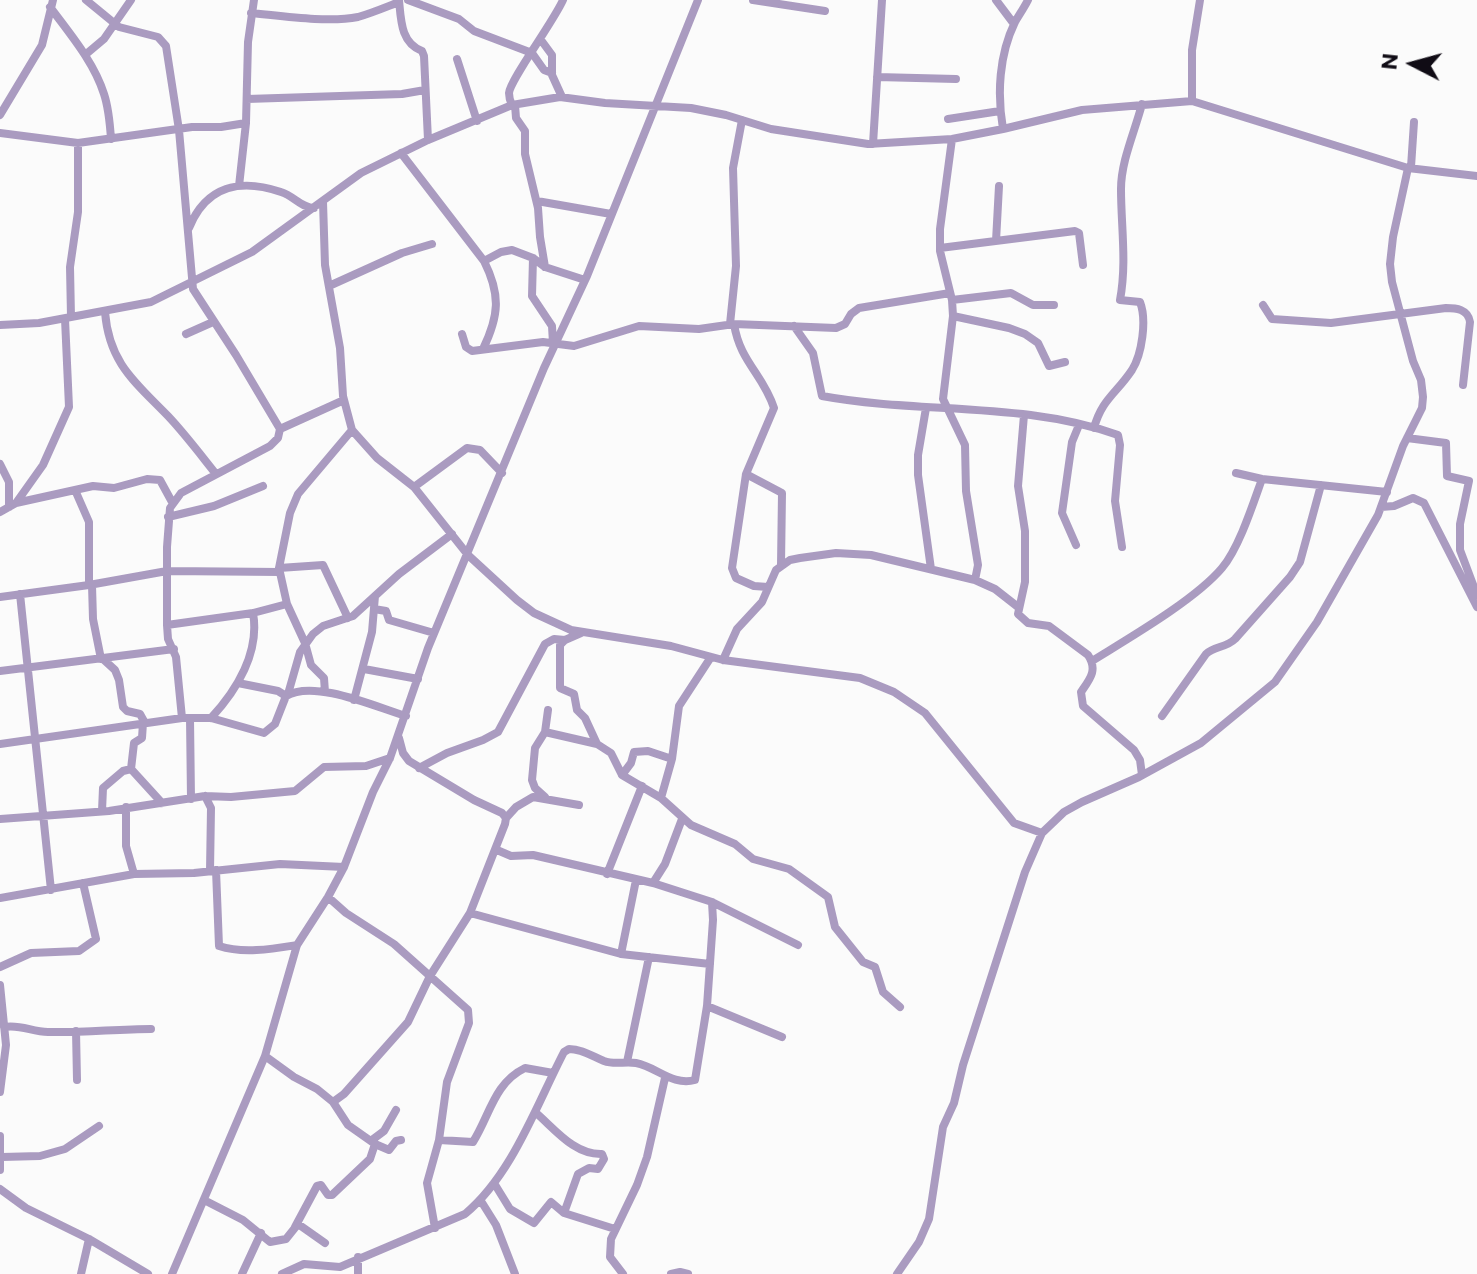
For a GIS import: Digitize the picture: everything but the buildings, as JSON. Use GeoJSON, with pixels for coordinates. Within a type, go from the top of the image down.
{"type":"FeatureCollection","features":[{"type":"Feature","properties":{"kind":"street"},"geometry":{"type":"LineString","coordinates":[[86,0],[127,31],[163,40],[179,130],[187,234],[196,295],[280,429],[278,438],[270,446],[181,493],[172,502],[168,517],[168,639],[174,649],[186,718],[191,799]]}},
{"type":"Feature","properties":{"kind":"street"},"geometry":{"type":"LineString","coordinates":[[85,55],[104,39],[131,0]]}},
{"type":"Feature","properties":{"kind":"street"},"geometry":{"type":"LineString","coordinates":[[239,186],[254,0]]}},
{"type":"Feature","properties":{"kind":"street"},"geometry":{"type":"LineString","coordinates":[[545,267],[537,201],[525,154],[525,131],[516,118],[509,90],[563,0]]}},
{"type":"Feature","properties":{"kind":"street"},"geometry":{"type":"LineString","coordinates":[[172,1274],[265,1056],[297,945],[344,867],[373,792],[399,737],[434,633],[544,368],[585,280],[698,0]]}},
{"type":"Feature","properties":{"kind":"street"},"geometry":{"type":"LineString","coordinates":[[753,0],[802,3],[825,11]]}},
{"type":"Feature","properties":{"kind":"street"},"geometry":{"type":"LineString","coordinates":[[873,144],[882,0]]}},
{"type":"Feature","properties":{"kind":"street"},"geometry":{"type":"LineString","coordinates":[[996,0],[1014,24]]}},
{"type":"Feature","properties":{"kind":"street"},"geometry":{"type":"LineString","coordinates":[[1003,129],[1000,111],[1003,59],[1014,24],[1028,0]]}},
{"type":"Feature","properties":{"kind":"street"},"geometry":{"type":"LineString","coordinates":[[1192,101],[1192,50],[1200,0]]}},
{"type":"Feature","properties":{"kind":"street"},"geometry":{"type":"LineString","coordinates":[[251,13],[344,18],[365,15],[402,1],[459,19],[474,31],[532,53],[544,70],[552,73]]}},
{"type":"Feature","properties":{"kind":"street"},"geometry":{"type":"LineString","coordinates":[[402,1],[406,39],[422,51],[428,140]]}},
{"type":"Feature","properties":{"kind":"street"},"geometry":{"type":"LineString","coordinates":[[51,3],[104,91],[111,139]]}},
{"type":"Feature","properties":{"kind":"street"},"geometry":{"type":"LineString","coordinates":[[0,115],[17,82],[42,45],[51,3]]}},
{"type":"Feature","properties":{"kind":"street"},"geometry":{"type":"LineString","coordinates":[[541,40],[552,55],[552,73],[562,97]]}},
{"type":"Feature","properties":{"kind":"street"},"geometry":{"type":"LineString","coordinates":[[457,59],[477,121]]}},
{"type":"Feature","properties":{"kind":"street"},"geometry":{"type":"LineString","coordinates":[[877,77],[956,79]]}},
{"type":"Feature","properties":{"kind":"street"},"geometry":{"type":"LineString","coordinates":[[247,99],[402,94],[425,90]]}},
{"type":"Feature","properties":{"kind":"street"},"geometry":{"type":"LineString","coordinates":[[0,325],[68,318],[151,302],[252,252],[361,173],[401,153],[514,105],[562,97],[655,108],[691,108],[771,129],[873,144],[952,139],[1082,110],[1192,101],[1410,168],[1477,176]]}},
{"type":"Feature","properties":{"kind":"street"},"geometry":{"type":"LineString","coordinates":[[1094,428],[1100,407],[1133,368],[1143,325],[1140,302],[1120,300],[1124,237],[1121,186],[1142,104]]}},
{"type":"Feature","properties":{"kind":"street"},"geometry":{"type":"LineString","coordinates":[[948,119],[1000,111]]}},
{"type":"Feature","properties":{"kind":"street"},"geometry":{"type":"LineString","coordinates":[[742,120],[733,168],[736,266],[732,324],[741,353],[762,380],[774,408],[746,474],[732,568],[736,578],[754,586],[768,587]]}},
{"type":"Feature","properties":{"kind":"street"},"geometry":{"type":"LineString","coordinates":[[897,1274],[919,1242],[929,1219],[943,1127],[954,1103],[963,1065],[1025,872],[1042,833],[1064,812],[1201,743],[1282,674],[1317,622],[1381,507],[1422,408],[1423,397],[1390,264],[1393,237],[1410,168],[1414,122]]}},
{"type":"Feature","properties":{"kind":"street"},"geometry":{"type":"LineString","coordinates":[[0,133],[78,143],[246,123]]}},
{"type":"Feature","properties":{"kind":"street"},"geometry":{"type":"LineString","coordinates":[[952,139],[940,229],[940,248],[953,316],[943,395],[965,445],[966,491],[978,565],[975,580]]}},
{"type":"Feature","properties":{"kind":"street"},"geometry":{"type":"LineString","coordinates":[[8,507],[43,465],[69,407],[68,318],[70,267],[78,212],[78,143]]}},
{"type":"Feature","properties":{"kind":"street"},"geometry":{"type":"LineString","coordinates":[[401,153],[484,261],[492,277],[497,313],[483,349]]}},
{"type":"Feature","properties":{"kind":"street"},"geometry":{"type":"LineString","coordinates":[[187,234],[195,216],[212,194],[239,186],[285,192],[303,206],[319,205]]}},
{"type":"Feature","properties":{"kind":"street"},"geometry":{"type":"LineString","coordinates":[[996,241],[999,186]]}},
{"type":"Feature","properties":{"kind":"street"},"geometry":{"type":"LineString","coordinates":[[537,201],[611,214]]}},
{"type":"Feature","properties":{"kind":"street"},"geometry":{"type":"LineString","coordinates":[[319,205],[325,265],[340,348],[344,400],[352,430],[377,458],[414,487],[468,555],[534,613],[556,625],[582,632],[671,646],[723,660],[860,678],[894,692],[925,713],[1014,823],[1042,833]]}},
{"type":"Feature","properties":{"kind":"street"},"geometry":{"type":"LineString","coordinates":[[940,248],[1077,232],[1083,265]]}},
{"type":"Feature","properties":{"kind":"street"},"geometry":{"type":"LineString","coordinates":[[329,286],[402,253],[432,244]]}},
{"type":"Feature","properties":{"kind":"street"},"geometry":{"type":"LineString","coordinates":[[484,261],[508,250],[533,258],[545,267],[585,280]]}},
{"type":"Feature","properties":{"kind":"street"},"geometry":{"type":"LineString","coordinates":[[533,258],[532,296],[552,326],[555,344]]}},
{"type":"Feature","properties":{"kind":"street"},"geometry":{"type":"LineString","coordinates":[[462,334],[470,350],[555,344],[574,346],[639,326],[699,329],[732,324],[836,328],[845,324],[859,308],[951,296],[1011,293],[1033,305],[1054,305]]}},
{"type":"Feature","properties":{"kind":"street"},"geometry":{"type":"LineString","coordinates":[[1263,305],[1272,319],[1323,324],[1453,308],[1467,314],[1470,327],[1463,385]]}},
{"type":"Feature","properties":{"kind":"street"},"geometry":{"type":"LineString","coordinates":[[105,312],[109,339],[125,373],[170,418],[216,474]]}},
{"type":"Feature","properties":{"kind":"street"},"geometry":{"type":"LineString","coordinates":[[953,316],[1009,328],[1038,343],[1049,366],[1065,362]]}},
{"type":"Feature","properties":{"kind":"street"},"geometry":{"type":"LineString","coordinates":[[186,334],[213,322]]}},
{"type":"Feature","properties":{"kind":"street"},"geometry":{"type":"LineString","coordinates":[[794,326],[813,353],[822,396],[1024,415],[1094,428],[1120,437],[1115,501],[1122,547]]}},
{"type":"Feature","properties":{"kind":"street"},"geometry":{"type":"LineString","coordinates":[[280,429],[344,400]]}},
{"type":"Feature","properties":{"kind":"street"},"geometry":{"type":"LineString","coordinates":[[926,408],[919,443],[918,475],[931,569]]}},
{"type":"Feature","properties":{"kind":"street"},"geometry":{"type":"LineString","coordinates":[[1024,415],[1018,486],[1025,531],[1025,582],[1018,607],[1020,618],[1028,623],[1049,626],[1088,655],[1092,661],[1093,675],[1081,696],[1083,706],[1134,750],[1140,760],[1142,775]]}},
{"type":"Feature","properties":{"kind":"street"},"geometry":{"type":"LineString","coordinates":[[1076,545],[1062,513],[1072,442],[1079,425]]}},
{"type":"Feature","properties":{"kind":"street"},"geometry":{"type":"LineString","coordinates":[[325,692],[324,678],[313,668],[287,604],[280,570],[290,513],[298,494],[352,430]]}},
{"type":"Feature","properties":{"kind":"street"},"geometry":{"type":"LineString","coordinates":[[1407,438],[1446,443],[1447,476],[1469,481],[1460,524],[1460,550],[1477,595]]}},
{"type":"Feature","properties":{"kind":"street"},"geometry":{"type":"LineString","coordinates":[[414,487],[472,447],[480,450],[502,473]]}},
{"type":"Feature","properties":{"kind":"street"},"geometry":{"type":"LineString","coordinates":[[0,464],[9,482],[8,507]]}},
{"type":"Feature","properties":{"kind":"street"},"geometry":{"type":"LineString","coordinates":[[1236,473],[1262,479],[1387,492]]}},
{"type":"Feature","properties":{"kind":"street"},"geometry":{"type":"LineString","coordinates":[[746,474],[782,493],[781,565]]}},
{"type":"Feature","properties":{"kind":"street"},"geometry":{"type":"LineString","coordinates":[[8,507],[93,486],[114,488],[156,479],[165,485],[172,502]]}},
{"type":"Feature","properties":{"kind":"street"},"geometry":{"type":"LineString","coordinates":[[1092,661],[1180,603],[1221,569],[1252,509],[1262,479]]}},
{"type":"Feature","properties":{"kind":"street"},"geometry":{"type":"LineString","coordinates":[[1162,716],[1206,654],[1211,649],[1229,645],[1290,577],[1300,562],[1321,485]]}},
{"type":"Feature","properties":{"kind":"street"},"geometry":{"type":"LineString","coordinates":[[168,517],[222,504],[263,486]]}},
{"type":"Feature","properties":{"kind":"street"},"geometry":{"type":"LineString","coordinates":[[75,490],[89,522],[93,619],[102,659],[115,670],[123,707],[140,714],[144,723],[143,736],[134,743],[131,769],[162,803]]}},
{"type":"Feature","properties":{"kind":"street"},"geometry":{"type":"LineString","coordinates":[[1381,507],[1394,506],[1413,498],[1424,503],[1477,607]]}},
{"type":"Feature","properties":{"kind":"street"},"geometry":{"type":"LineString","coordinates":[[0,744],[186,718],[211,718],[264,733],[275,724],[305,643],[323,626],[348,618],[452,534]]}},
{"type":"Feature","properties":{"kind":"street"},"geometry":{"type":"LineString","coordinates":[[723,660],[737,629],[762,602],[772,577],[781,565],[800,558],[847,553],[871,555],[975,580],[995,589],[1018,607]]}},
{"type":"Feature","properties":{"kind":"street"},"geometry":{"type":"LineString","coordinates":[[0,597],[167,571],[280,570],[323,565],[348,618]]}},
{"type":"Feature","properties":{"kind":"street"},"geometry":{"type":"LineString","coordinates":[[20,594],[51,890]]}},
{"type":"Feature","properties":{"kind":"street"},"geometry":{"type":"LineString","coordinates":[[354,700],[364,669],[375,596]]}},
{"type":"Feature","properties":{"kind":"street"},"geometry":{"type":"LineString","coordinates":[[167,625],[253,613],[287,604]]}},
{"type":"Feature","properties":{"kind":"street"},"geometry":{"type":"LineString","coordinates":[[374,609],[386,611],[389,620],[434,633]]}},
{"type":"Feature","properties":{"kind":"street"},"geometry":{"type":"LineString","coordinates":[[211,718],[238,683],[254,641],[253,613]]}},
{"type":"Feature","properties":{"kind":"street"},"geometry":{"type":"LineString","coordinates":[[419,768],[498,732],[545,644],[582,632]]}},
{"type":"Feature","properties":{"kind":"street"},"geometry":{"type":"LineString","coordinates":[[565,640],[559,650],[560,688],[574,694],[577,710],[585,718],[597,744]]}},
{"type":"Feature","properties":{"kind":"street"},"geometry":{"type":"LineString","coordinates":[[0,671],[174,649]]}},
{"type":"Feature","properties":{"kind":"street"},"geometry":{"type":"LineString","coordinates":[[661,798],[672,759],[679,706],[711,657]]}},
{"type":"Feature","properties":{"kind":"street"},"geometry":{"type":"LineString","coordinates":[[364,669],[418,679]]}},
{"type":"Feature","properties":{"kind":"street"},"geometry":{"type":"LineString","coordinates":[[238,683],[287,695],[297,691],[325,692],[406,716]]}},
{"type":"Feature","properties":{"kind":"street"},"geometry":{"type":"LineString","coordinates":[[545,797],[535,788],[532,780],[535,748],[545,732],[548,710]]}},
{"type":"Feature","properties":{"kind":"street"},"geometry":{"type":"LineString","coordinates":[[545,732],[597,744],[611,753],[622,775],[661,798],[682,819],[735,844],[753,859],[789,869],[828,897],[835,927],[863,962],[875,967],[883,992],[900,1007]]}},
{"type":"Feature","properties":{"kind":"street"},"geometry":{"type":"LineString","coordinates":[[399,737],[405,756],[419,768],[506,818]]}},
{"type":"Feature","properties":{"kind":"street"},"geometry":{"type":"LineString","coordinates":[[622,775],[631,763],[634,752],[648,751],[672,759]]}},
{"type":"Feature","properties":{"kind":"street"},"geometry":{"type":"LineString","coordinates":[[0,819],[102,811],[205,796],[231,797],[295,791],[324,767],[366,766],[390,758]]}},
{"type":"Feature","properties":{"kind":"street"},"geometry":{"type":"LineString","coordinates":[[102,811],[103,788],[123,771],[131,769]]}},
{"type":"Feature","properties":{"kind":"street"},"geometry":{"type":"LineString","coordinates":[[607,874],[642,786]]}},
{"type":"Feature","properties":{"kind":"street"},"geometry":{"type":"LineString","coordinates":[[205,796],[211,808],[219,946],[269,949],[297,945]]}},
{"type":"Feature","properties":{"kind":"street"},"geometry":{"type":"LineString","coordinates":[[333,1102],[344,1094],[403,1029],[430,976],[470,913],[497,850],[506,818],[516,807],[533,797],[579,805]]}},
{"type":"Feature","properties":{"kind":"street"},"geometry":{"type":"LineString","coordinates":[[126,807],[126,846],[134,874]]}},
{"type":"Feature","properties":{"kind":"street"},"geometry":{"type":"LineString","coordinates":[[653,883],[665,864],[682,819]]}},
{"type":"Feature","properties":{"kind":"street"},"geometry":{"type":"LineString","coordinates":[[497,850],[511,856],[533,855],[653,883],[712,902],[798,945]]}},
{"type":"Feature","properties":{"kind":"street"},"geometry":{"type":"LineString","coordinates":[[0,898],[134,874],[280,864],[344,867]]}},
{"type":"Feature","properties":{"kind":"street"},"geometry":{"type":"LineString","coordinates":[[621,954],[636,880]]}},
{"type":"Feature","properties":{"kind":"street"},"geometry":{"type":"LineString","coordinates":[[0,1092],[6,1045],[0,983],[2,966],[34,953],[79,951],[96,939],[83,883]]}},
{"type":"Feature","properties":{"kind":"street"},"geometry":{"type":"LineString","coordinates":[[328,897],[346,913],[394,944],[470,1015],[447,1082],[439,1140],[427,1183],[435,1228]]}},
{"type":"Feature","properties":{"kind":"street"},"geometry":{"type":"LineString","coordinates":[[282,1274],[304,1264],[340,1267],[465,1214],[481,1201],[494,1183],[535,1112],[564,1052],[569,1049],[613,1064],[627,1062],[659,1071],[665,1078],[688,1082],[695,1080],[707,1006],[712,902]]}},
{"type":"Feature","properties":{"kind":"street"},"geometry":{"type":"LineString","coordinates":[[470,913],[621,954],[710,964]]}},
{"type":"Feature","properties":{"kind":"street"},"geometry":{"type":"LineString","coordinates":[[627,1062],[649,957]]}},
{"type":"Feature","properties":{"kind":"street"},"geometry":{"type":"LineString","coordinates":[[707,1006],[782,1037]]}},
{"type":"Feature","properties":{"kind":"street"},"geometry":{"type":"LineString","coordinates":[[4,1027],[22,1026],[38,1032],[151,1029]]}},
{"type":"Feature","properties":{"kind":"street"},"geometry":{"type":"LineString","coordinates":[[76,1031],[77,1080]]}},
{"type":"Feature","properties":{"kind":"street"},"geometry":{"type":"LineString","coordinates":[[265,1056],[333,1102],[348,1125],[374,1142],[389,1150],[396,1141],[401,1140]]}},
{"type":"Feature","properties":{"kind":"street"},"geometry":{"type":"LineString","coordinates":[[439,1140],[473,1142],[496,1094],[509,1077],[525,1068],[553,1073]]}},
{"type":"Feature","properties":{"kind":"street"},"geometry":{"type":"LineString","coordinates":[[623,1274],[610,1257],[611,1239],[647,1157],[665,1078]]}},
{"type":"Feature","properties":{"kind":"street"},"geometry":{"type":"LineString","coordinates":[[204,1200],[261,1233],[270,1242],[282,1240],[295,1227],[317,1186],[321,1185],[327,1195],[332,1195],[370,1159],[374,1142],[396,1110]]}},
{"type":"Feature","properties":{"kind":"street"},"geometry":{"type":"LineString","coordinates":[[535,1112],[576,1149],[602,1154],[604,1159],[598,1169],[589,1168],[578,1174],[564,1213]]}},
{"type":"Feature","properties":{"kind":"street"},"geometry":{"type":"LineString","coordinates":[[2,1157],[40,1156],[65,1149],[99,1126]]}},
{"type":"Feature","properties":{"kind":"street"},"geometry":{"type":"LineString","coordinates":[[0,1136],[0,1170]]}},
{"type":"Feature","properties":{"kind":"street"},"geometry":{"type":"LineString","coordinates":[[494,1183],[510,1209],[534,1223],[550,1202],[564,1213],[615,1229]]}},
{"type":"Feature","properties":{"kind":"street"},"geometry":{"type":"LineString","coordinates":[[0,1189],[26,1208],[89,1239],[148,1274]]}},
{"type":"Feature","properties":{"kind":"street"},"geometry":{"type":"LineString","coordinates":[[481,1201],[496,1225],[515,1274]]}},
{"type":"Feature","properties":{"kind":"street"},"geometry":{"type":"LineString","coordinates":[[295,1227],[302,1225],[325,1243]]}},
{"type":"Feature","properties":{"kind":"street"},"geometry":{"type":"LineString","coordinates":[[242,1274],[261,1233]]}},
{"type":"Feature","properties":{"kind":"street"},"geometry":{"type":"LineString","coordinates":[[81,1274],[89,1239]]}},
{"type":"Feature","properties":{"kind":"street"},"geometry":{"type":"LineString","coordinates":[[358,1257],[358,1274]]}},
{"type":"Feature","properties":{"kind":"street"},"geometry":{"type":"LineString","coordinates":[[671,1274],[688,1274]]}}]}
